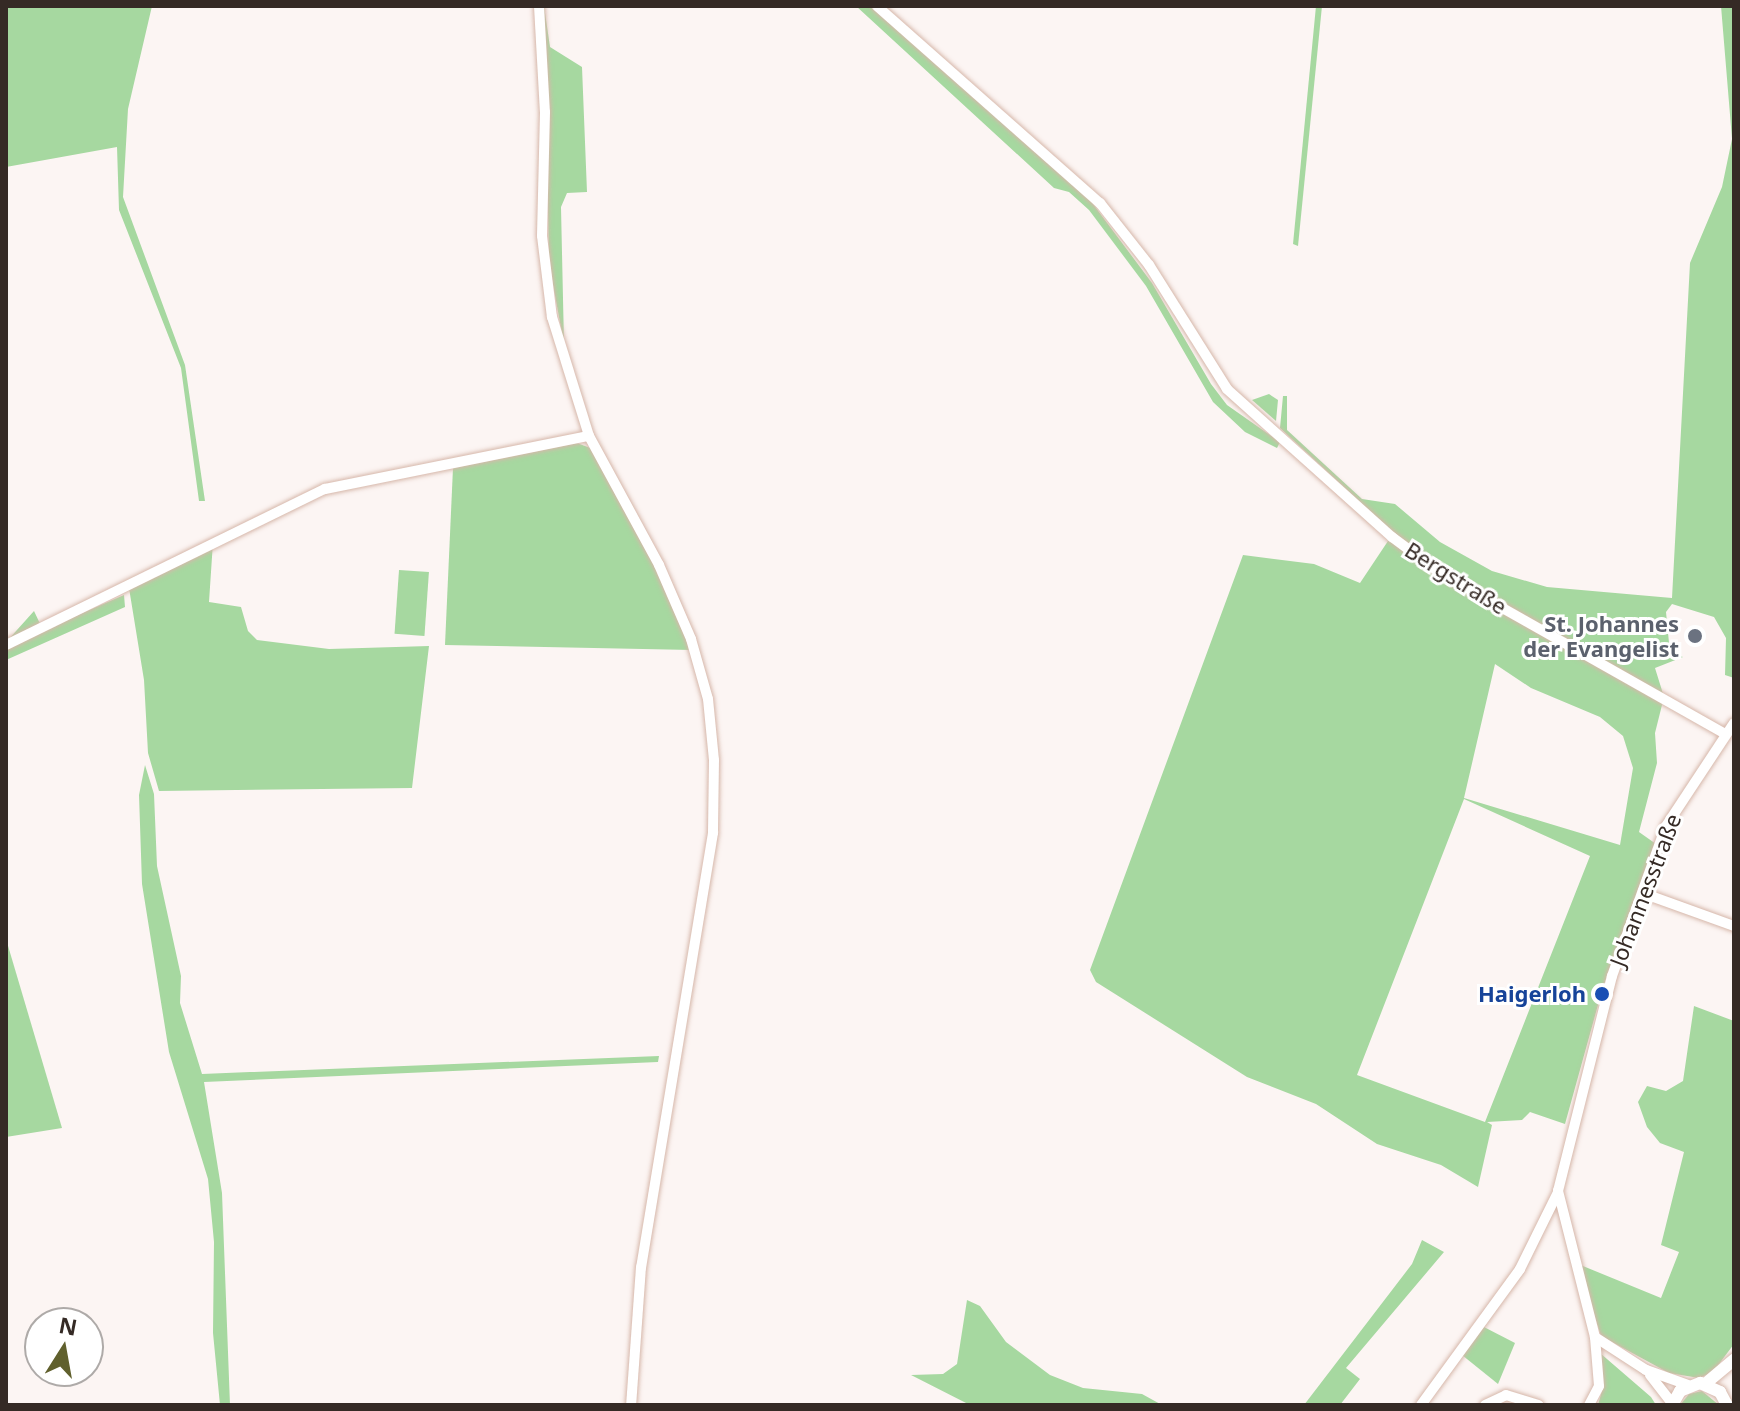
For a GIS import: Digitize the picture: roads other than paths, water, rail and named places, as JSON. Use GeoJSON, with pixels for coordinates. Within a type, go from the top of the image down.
{"type":"FeatureCollection","features":[{"type":"Feature","properties":{"kind":"street"},"geometry":{"type":"LineString","coordinates":[[539,6],[546,279],[563,361],[589,436],[659,565],[691,639],[708,699],[715,783],[709,862],[641,1267],[631,1405]]}},
{"type":"Feature","properties":{"kind":"street","name":"Bergstraße"},"geometry":{"type":"LineString","coordinates":[[877,6],[1100,203],[1141,254],[1227,389],[1392,537],[1439,572],[1723,733]]}},
{"type":"Feature","properties":{"kind":"street"},"geometry":{"type":"LineString","coordinates":[[6,645],[325,489],[589,436]]}},
{"type":"Feature","properties":{"kind":"street","name":"Johannesstraße"},"geometry":{"type":"LineString","coordinates":[[1589,1405],[1599,1386],[1595,1337],[1558,1191],[1598,1024],[1666,826],[1723,733],[1734,723]]}},
{"type":"Feature","properties":{"kind":"street"},"geometry":{"type":"LineString","coordinates":[[1645,894],[1734,926]]}},
{"type":"Feature","properties":{"kind":"street"},"geometry":{"type":"LineString","coordinates":[[1421,1405],[1520,1269],[1558,1191]]}},
{"type":"Feature","properties":{"kind":"street"},"geometry":{"type":"LineString","coordinates":[[1595,1337],[1646,1370],[1688,1385],[1705,1384],[1732,1362]]}},
{"type":"Feature","properties":{"kind":"street"},"geometry":{"type":"LineString","coordinates":[[1726,1403],[1732,1362]]}},
{"type":"Feature","properties":{"kind":"street"},"geometry":{"type":"LineString","coordinates":[[1646,1370],[1672,1404],[1688,1385]]}},
{"type":"Feature","properties":{"kind":"street"},"geometry":{"type":"LineString","coordinates":[[1705,1384],[1726,1403]]}},
{"type":"Feature","properties":{"kind":"street"},"geometry":{"type":"LineString","coordinates":[[1485,1405],[1506,1395],[1539,1405]]}},
{"type":"Feature","properties":{"kind":"place","name":"St. Johannes der Evangelist"},"geometry":{"type":"Point","coordinates":[1695,636]}},
{"type":"Feature","properties":{"kind":"place","name":"Haigerloh"},"geometry":{"type":"Point","coordinates":[1602,994]}}]}
